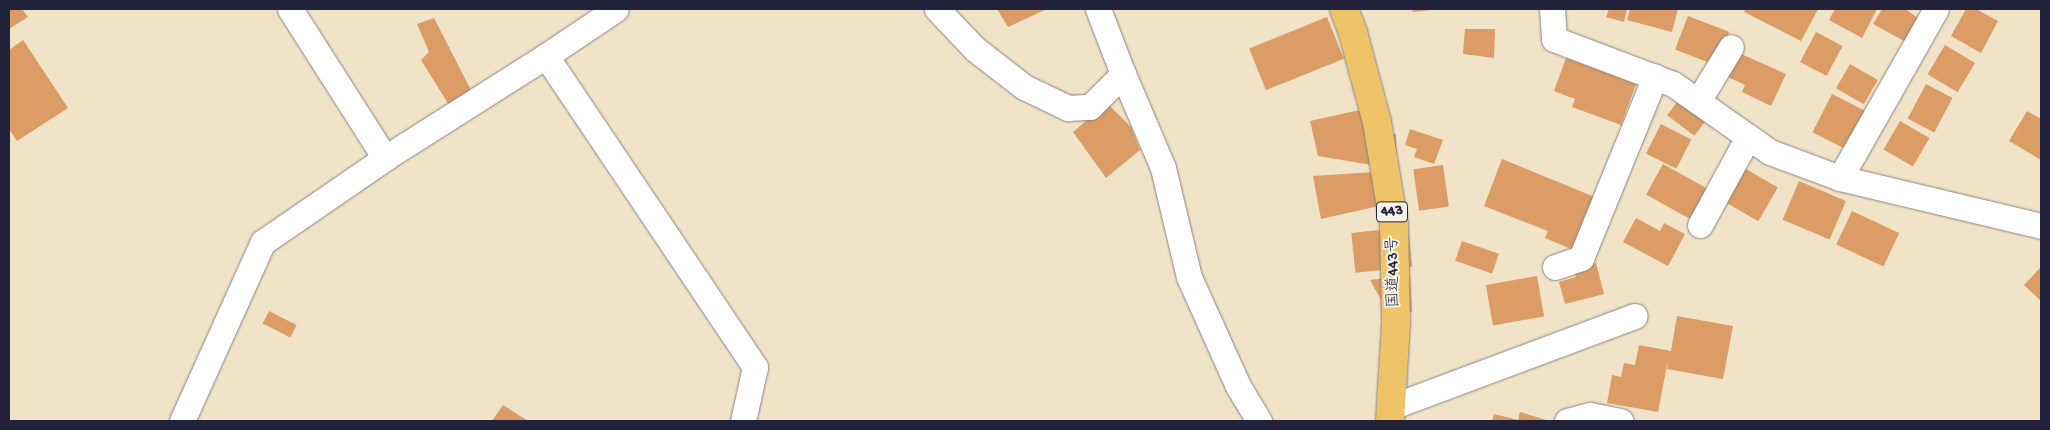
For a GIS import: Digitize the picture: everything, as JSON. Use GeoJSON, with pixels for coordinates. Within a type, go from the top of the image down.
{"type":"FeatureCollection","features":[{"type":"Feature","properties":{"kind":"highway","name":"国道443号"},"geometry":{"type":"LineString","coordinates":[[1344,9],[1353,33],[1377,122],[1394,225],[1396,323],[1390,414]]}},
{"type":"Feature","properties":{"kind":"street"},"geometry":{"type":"LineString","coordinates":[[290,9],[385,158]]}},
{"type":"Feature","properties":{"kind":"street"},"geometry":{"type":"LineString","coordinates":[[182,421],[263,242],[385,158],[546,56],[616,9]]}},
{"type":"Feature","properties":{"kind":"street"},"geometry":{"type":"LineString","coordinates":[[937,9],[975,49],[1024,87],[1068,108],[1090,107],[1123,74]]}},
{"type":"Feature","properties":{"kind":"street"},"geometry":{"type":"LineString","coordinates":[[1098,9],[1163,168],[1189,277],[1238,386],[1259,421]]}},
{"type":"Feature","properties":{"kind":"street"},"geometry":{"type":"LineString","coordinates":[[1552,9],[1554,39],[1673,84],[1770,152],[1840,178],[2041,226]]}},
{"type":"Feature","properties":{"kind":"street"},"geometry":{"type":"LineString","coordinates":[[1840,178],[1936,9]]}},
{"type":"Feature","properties":{"kind":"street"},"geometry":{"type":"LineString","coordinates":[[1698,101],[1731,46]]}},
{"type":"Feature","properties":{"kind":"street"},"geometry":{"type":"LineString","coordinates":[[546,56],[755,367],[743,421]]}},
{"type":"Feature","properties":{"kind":"street"},"geometry":{"type":"LineString","coordinates":[[1555,267],[1581,258],[1655,77]]}},
{"type":"Feature","properties":{"kind":"street"},"geometry":{"type":"LineString","coordinates":[[1700,225],[1748,137]]}},
{"type":"Feature","properties":{"kind":"street"},"geometry":{"type":"LineString","coordinates":[[1390,414],[1635,316]]}},
{"type":"Feature","properties":{"kind":"street"},"geometry":{"type":"LineString","coordinates":[[1568,421],[1590,415],[1620,421]]}},
{"type":"Feature","properties":{"kind":"building"},"geometry":{"type":"Polygon","coordinates":[[[9,9],[22,9],[28,17],[9,29],[9,9]]]}},
{"type":"Feature","properties":{"kind":"building"},"geometry":{"type":"Polygon","coordinates":[[[997,9],[1047,9],[1008,27],[997,9]]]}},
{"type":"Feature","properties":{"kind":"building"},"geometry":{"type":"Polygon","coordinates":[[[1412,9],[1431,9],[1431,10],[1413,12],[1412,9]]]}},
{"type":"Feature","properties":{"kind":"building"},"geometry":{"type":"Polygon","coordinates":[[[1609,9],[1627,9],[1624,22],[1606,17],[1609,9]]]}},
{"type":"Feature","properties":{"kind":"building"},"geometry":{"type":"Polygon","coordinates":[[[1630,9],[1678,9],[1672,32],[1627,20],[1630,9]]]}},
{"type":"Feature","properties":{"kind":"building"},"geometry":{"type":"Polygon","coordinates":[[[1746,9],[1818,9],[1801,41],[1744,12],[1746,9]]]}},
{"type":"Feature","properties":{"kind":"building"},"geometry":{"type":"Polygon","coordinates":[[[1835,9],[1877,9],[1862,38],[1829,20],[1835,9]]]}},
{"type":"Feature","properties":{"kind":"building"},"geometry":{"type":"Polygon","coordinates":[[[1882,9],[1905,9],[1918,18],[1904,41],[1873,24],[1882,9]]]}},
{"type":"Feature","properties":{"kind":"building"},"geometry":{"type":"Polygon","coordinates":[[[1966,9],[1976,9],[1998,21],[1981,53],[1951,36],[1966,9]]]}},
{"type":"Feature","properties":{"kind":"building"},"geometry":{"type":"Polygon","coordinates":[[[1688,16],[1729,32],[1716,65],[1675,50],[1688,16]]]}},
{"type":"Feature","properties":{"kind":"building"},"geometry":{"type":"Polygon","coordinates":[[[1327,17],[1344,59],[1266,90],[1249,48],[1327,17]]]}},
{"type":"Feature","properties":{"kind":"building"},"geometry":{"type":"Polygon","coordinates":[[[434,18],[473,94],[449,105],[421,60],[429,52],[417,24],[434,18]]]}},
{"type":"Feature","properties":{"kind":"building"},"geometry":{"type":"Polygon","coordinates":[[[1465,29],[1495,29],[1494,58],[1463,54],[1465,29]]]}},
{"type":"Feature","properties":{"kind":"building"},"geometry":{"type":"Polygon","coordinates":[[[1816,32],[1842,46],[1827,76],[1800,62],[1816,32]]]}},
{"type":"Feature","properties":{"kind":"building"},"geometry":{"type":"Polygon","coordinates":[[[23,40],[68,108],[17,141],[9,129],[9,50],[23,40]]]}},
{"type":"Feature","properties":{"kind":"building"},"geometry":{"type":"Polygon","coordinates":[[[1945,45],[1975,63],[1957,92],[1927,74],[1945,45]]]}},
{"type":"Feature","properties":{"kind":"building"},"geometry":{"type":"Polygon","coordinates":[[[1739,53],[1786,74],[1771,106],[1742,92],[1745,85],[1728,77],[1739,53]]]}},
{"type":"Feature","properties":{"kind":"building"},"geometry":{"type":"Polygon","coordinates":[[[1566,58],[1636,84],[1621,125],[1572,107],[1575,99],[1554,91],[1566,58]]]}},
{"type":"Feature","properties":{"kind":"building"},"geometry":{"type":"Polygon","coordinates":[[[1850,64],[1878,80],[1864,104],[1836,88],[1850,64]]]}},
{"type":"Feature","properties":{"kind":"building"},"geometry":{"type":"Polygon","coordinates":[[[1926,84],[1952,98],[1934,133],[1908,118],[1926,84]]]}},
{"type":"Feature","properties":{"kind":"building"},"geometry":{"type":"Polygon","coordinates":[[[1832,94],[1867,112],[1847,150],[1812,132],[1832,94]]]}},
{"type":"Feature","properties":{"kind":"building"},"geometry":{"type":"Polygon","coordinates":[[[1681,97],[1708,117],[1694,136],[1667,115],[1681,97]]]}},
{"type":"Feature","properties":{"kind":"building"},"geometry":{"type":"Polygon","coordinates":[[[1107,103],[1131,127],[1140,150],[1106,178],[1073,132],[1107,103]]]}},
{"type":"Feature","properties":{"kind":"building"},"geometry":{"type":"Polygon","coordinates":[[[1364,109],[1372,137],[1396,134],[1397,163],[1372,165],[1318,156],[1310,121],[1364,109]]]}},
{"type":"Feature","properties":{"kind":"building"},"geometry":{"type":"Polygon","coordinates":[[[2027,111],[2041,119],[2041,160],[2009,141],[2027,111]]]}},
{"type":"Feature","properties":{"kind":"building"},"geometry":{"type":"Polygon","coordinates":[[[1900,121],[1929,138],[1913,167],[1884,150],[1900,121]]]}},
{"type":"Feature","properties":{"kind":"building"},"geometry":{"type":"Polygon","coordinates":[[[1661,124],[1691,139],[1676,169],[1646,153],[1661,124]]]}},
{"type":"Feature","properties":{"kind":"building"},"geometry":{"type":"Polygon","coordinates":[[[1410,129],[1443,140],[1434,164],[1414,157],[1417,149],[1405,145],[1410,129]]]}},
{"type":"Feature","properties":{"kind":"building"},"geometry":{"type":"Polygon","coordinates":[[[1502,159],[1597,198],[1576,251],[1545,238],[1548,231],[1484,206],[1502,159]]]}},
{"type":"Feature","properties":{"kind":"building"},"geometry":{"type":"Polygon","coordinates":[[[1663,164],[1712,191],[1695,222],[1646,195],[1663,164]]]}},
{"type":"Feature","properties":{"kind":"building"},"geometry":{"type":"Polygon","coordinates":[[[1443,165],[1449,207],[1419,211],[1413,169],[1443,165]]]}},
{"type":"Feature","properties":{"kind":"building"},"geometry":{"type":"Polygon","coordinates":[[[1744,168],[1778,188],[1758,221],[1724,202],[1744,168]]]}},
{"type":"Feature","properties":{"kind":"building"},"geometry":{"type":"Polygon","coordinates":[[[1374,172],[1379,206],[1321,219],[1313,176],[1374,172]]]}},
{"type":"Feature","properties":{"kind":"building"},"geometry":{"type":"Polygon","coordinates":[[[1799,181],[1846,201],[1830,240],[1783,220],[1799,181]]]}},
{"type":"Feature","properties":{"kind":"building"},"geometry":{"type":"Polygon","coordinates":[[[1852,211],[1899,233],[1883,267],[1836,245],[1852,211]]]}},
{"type":"Feature","properties":{"kind":"building"},"geometry":{"type":"Polygon","coordinates":[[[1636,218],[1660,231],[1664,223],[1685,234],[1668,266],[1623,242],[1636,218]]]}},
{"type":"Feature","properties":{"kind":"building"},"geometry":{"type":"Polygon","coordinates":[[[1408,227],[1412,267],[1355,273],[1351,233],[1408,227]]]}},
{"type":"Feature","properties":{"kind":"building"},"geometry":{"type":"Polygon","coordinates":[[[1462,241],[1499,254],[1492,274],[1455,261],[1462,241]]]}},
{"type":"Feature","properties":{"kind":"building"},"geometry":{"type":"Polygon","coordinates":[[[1596,263],[1604,294],[1565,304],[1559,282],[1576,277],[1573,268],[1596,263]]]}},
{"type":"Feature","properties":{"kind":"building"},"geometry":{"type":"Polygon","coordinates":[[[2041,267],[2041,301],[2024,285],[2041,267]]]}},
{"type":"Feature","properties":{"kind":"building"},"geometry":{"type":"Polygon","coordinates":[[[1410,275],[1412,312],[1384,305],[1370,280],[1410,275]]]}},
{"type":"Feature","properties":{"kind":"building"},"geometry":{"type":"Polygon","coordinates":[[[1537,276],[1544,316],[1493,325],[1486,285],[1537,276]]]}},
{"type":"Feature","properties":{"kind":"building"},"geometry":{"type":"Polygon","coordinates":[[[269,311],[297,325],[290,338],[263,323],[269,311]]]}},
{"type":"Feature","properties":{"kind":"building"},"geometry":{"type":"Polygon","coordinates":[[[1677,316],[1733,326],[1723,379],[1667,369],[1668,360],[1658,412],[1607,403],[1612,375],[1621,377],[1624,363],[1635,365],[1639,345],[1671,351],[1677,316]]]}},
{"type":"Feature","properties":{"kind":"building"},"geometry":{"type":"Polygon","coordinates":[[[503,405],[528,421],[492,421],[503,405]]]}},
{"type":"Feature","properties":{"kind":"building"},"geometry":{"type":"Polygon","coordinates":[[[1520,412],[1550,421],[1492,421],[1494,414],[1518,420],[1520,412]]]}}]}
